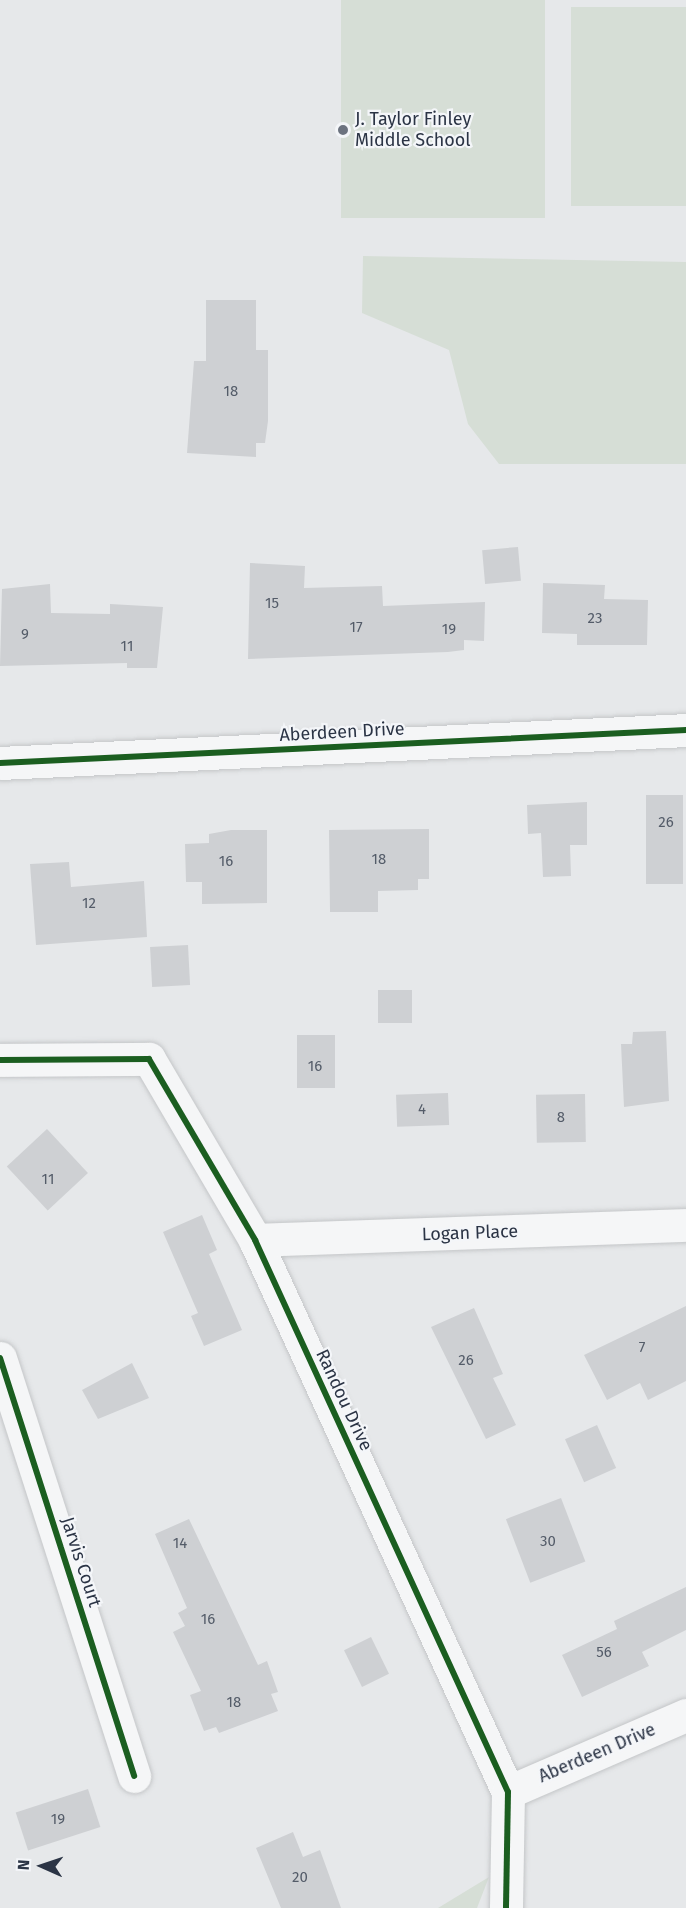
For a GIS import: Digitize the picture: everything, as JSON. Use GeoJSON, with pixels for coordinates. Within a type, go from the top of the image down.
{"type":"FeatureCollection","features":[{"type":"Feature","properties":{"kind":"street","name":"Aberdeen Drive"},"geometry":{"type":"LineString","coordinates":[[0,763],[686,730]]}},
{"type":"Feature","properties":{"kind":"street","name":"Randou Drive"},"geometry":{"type":"LineString","coordinates":[[0,1060],[149,1059],[255,1240],[507,1792],[506,1908]]}},
{"type":"Feature","properties":{"kind":"street","name":"Logan Place"},"geometry":{"type":"LineString","coordinates":[[255,1240],[686,1225]]}},
{"type":"Feature","properties":{"kind":"street","name":"Jarvis Court"},"geometry":{"type":"LineString","coordinates":[[0,1358],[134,1776]]}},
{"type":"Feature","properties":{"kind":"street","name":"Aberdeen Drive"},"geometry":{"type":"LineString","coordinates":[[507,1792],[686,1715]]}},
{"type":"Feature","properties":{"kind":"shaded area"},"geometry":{"type":"Polygon","coordinates":[[[341,0],[545,0],[545,218],[341,218],[341,0]]]}},
{"type":"Feature","properties":{"kind":"shaded area"},"geometry":{"type":"Polygon","coordinates":[[[571,7],[686,7],[686,206],[571,206],[571,7]]]}},
{"type":"Feature","properties":{"kind":"shaded area"},"geometry":{"type":"Polygon","coordinates":[[[363,256],[686,262],[686,464],[499,464],[468,424],[449,350],[362,313],[363,256]]]}},
{"type":"Feature","properties":{"kind":"shaded area"},"geometry":{"type":"Polygon","coordinates":[[[489,1877],[477,1908],[438,1908],[489,1877]]]}},
{"type":"Feature","properties":{"kind":"building"},"geometry":{"type":"Polygon","coordinates":[[[206,300],[256,300],[256,350],[268,350],[268,421],[265,443],[256,443],[256,457],[187,453],[194,361],[206,361],[206,300]]]}},
{"type":"Feature","properties":{"kind":"building"},"geometry":{"type":"Polygon","coordinates":[[[518,547],[521,581],[485,584],[482,550],[518,547]]]}},
{"type":"Feature","properties":{"kind":"building"},"geometry":{"type":"Polygon","coordinates":[[[250,563],[305,566],[304,588],[382,586],[383,606],[485,602],[484,641],[464,640],[464,650],[448,652],[248,659],[250,563]]]}},
{"type":"Feature","properties":{"kind":"building"},"geometry":{"type":"Polygon","coordinates":[[[543,583],[605,585],[604,599],[648,600],[647,645],[577,645],[577,634],[542,633],[543,583]]]}},
{"type":"Feature","properties":{"kind":"building"},"geometry":{"type":"Polygon","coordinates":[[[50,584],[51,613],[110,614],[110,604],[163,607],[157,668],[127,668],[127,663],[0,666],[2,589],[50,584]]]}},
{"type":"Feature","properties":{"kind":"building"},"geometry":{"type":"Polygon","coordinates":[[[646,795],[683,795],[683,884],[646,884],[646,795]]]}},
{"type":"Feature","properties":{"kind":"building"},"geometry":{"type":"Polygon","coordinates":[[[587,802],[587,845],[570,845],[571,876],[543,877],[541,833],[528,834],[527,805],[587,802]]]}},
{"type":"Feature","properties":{"kind":"building"},"geometry":{"type":"Polygon","coordinates":[[[429,829],[429,879],[418,879],[418,890],[378,891],[378,912],[330,912],[329,830],[429,829]]]}},
{"type":"Feature","properties":{"kind":"building"},"geometry":{"type":"Polygon","coordinates":[[[231,830],[267,830],[267,903],[202,904],[202,882],[186,882],[185,844],[209,843],[209,834],[231,830]]]}},
{"type":"Feature","properties":{"kind":"building"},"geometry":{"type":"Polygon","coordinates":[[[69,862],[71,887],[144,881],[147,937],[36,945],[30,864],[69,862]]]}},
{"type":"Feature","properties":{"kind":"building"},"geometry":{"type":"Polygon","coordinates":[[[188,945],[190,985],[152,987],[150,947],[188,945]]]}},
{"type":"Feature","properties":{"kind":"building"},"geometry":{"type":"Polygon","coordinates":[[[378,990],[412,990],[412,1023],[378,1023],[378,990]]]}},
{"type":"Feature","properties":{"kind":"building"},"geometry":{"type":"Polygon","coordinates":[[[666,1031],[669,1101],[624,1107],[621,1044],[632,1044],[633,1032],[666,1031]]]}},
{"type":"Feature","properties":{"kind":"building"},"geometry":{"type":"Polygon","coordinates":[[[297,1035],[335,1035],[335,1088],[297,1088],[297,1035]]]}},
{"type":"Feature","properties":{"kind":"building"},"geometry":{"type":"Polygon","coordinates":[[[448,1093],[449,1125],[397,1127],[396,1095],[448,1093]]]}},
{"type":"Feature","properties":{"kind":"building"},"geometry":{"type":"Polygon","coordinates":[[[585,1094],[586,1142],[537,1143],[536,1095],[585,1094]]]}},
{"type":"Feature","properties":{"kind":"building"},"geometry":{"type":"Polygon","coordinates":[[[47,1129],[88,1173],[48,1210],[7,1167],[47,1129]]]}},
{"type":"Feature","properties":{"kind":"building"},"geometry":{"type":"Polygon","coordinates":[[[202,1215],[217,1250],[209,1254],[242,1330],[204,1346],[191,1316],[198,1313],[163,1232],[202,1215]]]}},
{"type":"Feature","properties":{"kind":"building"},"geometry":{"type":"Polygon","coordinates":[[[686,1306],[686,1381],[648,1400],[640,1383],[607,1400],[584,1355],[686,1306]]]}},
{"type":"Feature","properties":{"kind":"building"},"geometry":{"type":"Polygon","coordinates":[[[474,1308],[503,1374],[493,1378],[516,1425],[486,1439],[431,1327],[474,1308]]]}},
{"type":"Feature","properties":{"kind":"building"},"geometry":{"type":"Polygon","coordinates":[[[132,1363],[149,1398],[98,1419],[82,1390],[132,1363]]]}},
{"type":"Feature","properties":{"kind":"building"},"geometry":{"type":"Polygon","coordinates":[[[597,1425],[616,1468],[584,1482],[565,1439],[597,1425]]]}},
{"type":"Feature","properties":{"kind":"building"},"geometry":{"type":"Polygon","coordinates":[[[561,1498],[585,1561],[530,1583],[506,1519],[561,1498]]]}},
{"type":"Feature","properties":{"kind":"building"},"geometry":{"type":"Polygon","coordinates":[[[189,1519],[258,1665],[267,1661],[278,1692],[271,1694],[278,1711],[219,1733],[216,1727],[204,1731],[190,1695],[201,1691],[173,1632],[185,1626],[178,1613],[187,1608],[155,1534],[189,1519]]]}},
{"type":"Feature","properties":{"kind":"building"},"geometry":{"type":"Polygon","coordinates":[[[686,1587],[686,1630],[642,1652],[649,1666],[582,1697],[562,1655],[617,1629],[614,1621],[686,1587]]]}},
{"type":"Feature","properties":{"kind":"building"},"geometry":{"type":"Polygon","coordinates":[[[371,1637],[389,1674],[362,1687],[344,1650],[371,1637]]]}},
{"type":"Feature","properties":{"kind":"building"},"geometry":{"type":"Polygon","coordinates":[[[88,1789],[100,1827],[28,1851],[16,1812],[88,1789]]]}},
{"type":"Feature","properties":{"kind":"building"},"geometry":{"type":"Polygon","coordinates":[[[293,1832],[303,1857],[320,1850],[341,1908],[281,1908],[256,1848],[293,1832]]]}},
{"type":"Feature","properties":{"kind":"cycle path"},"geometry":{"type":"LineString","coordinates":[[0,763],[686,730]]}},
{"type":"Feature","properties":{"kind":"cycle path"},"geometry":{"type":"LineString","coordinates":[[0,1060],[149,1059],[255,1240],[508,1792],[506,1908]]}},
{"type":"Feature","properties":{"kind":"cycle path"},"geometry":{"type":"LineString","coordinates":[[0,1358],[134,1776]]}},
{"type":"Feature","properties":{"kind":"place","name":"J. Taylor Finley Middle School"},"geometry":{"type":"Point","coordinates":[343,130]}}]}
